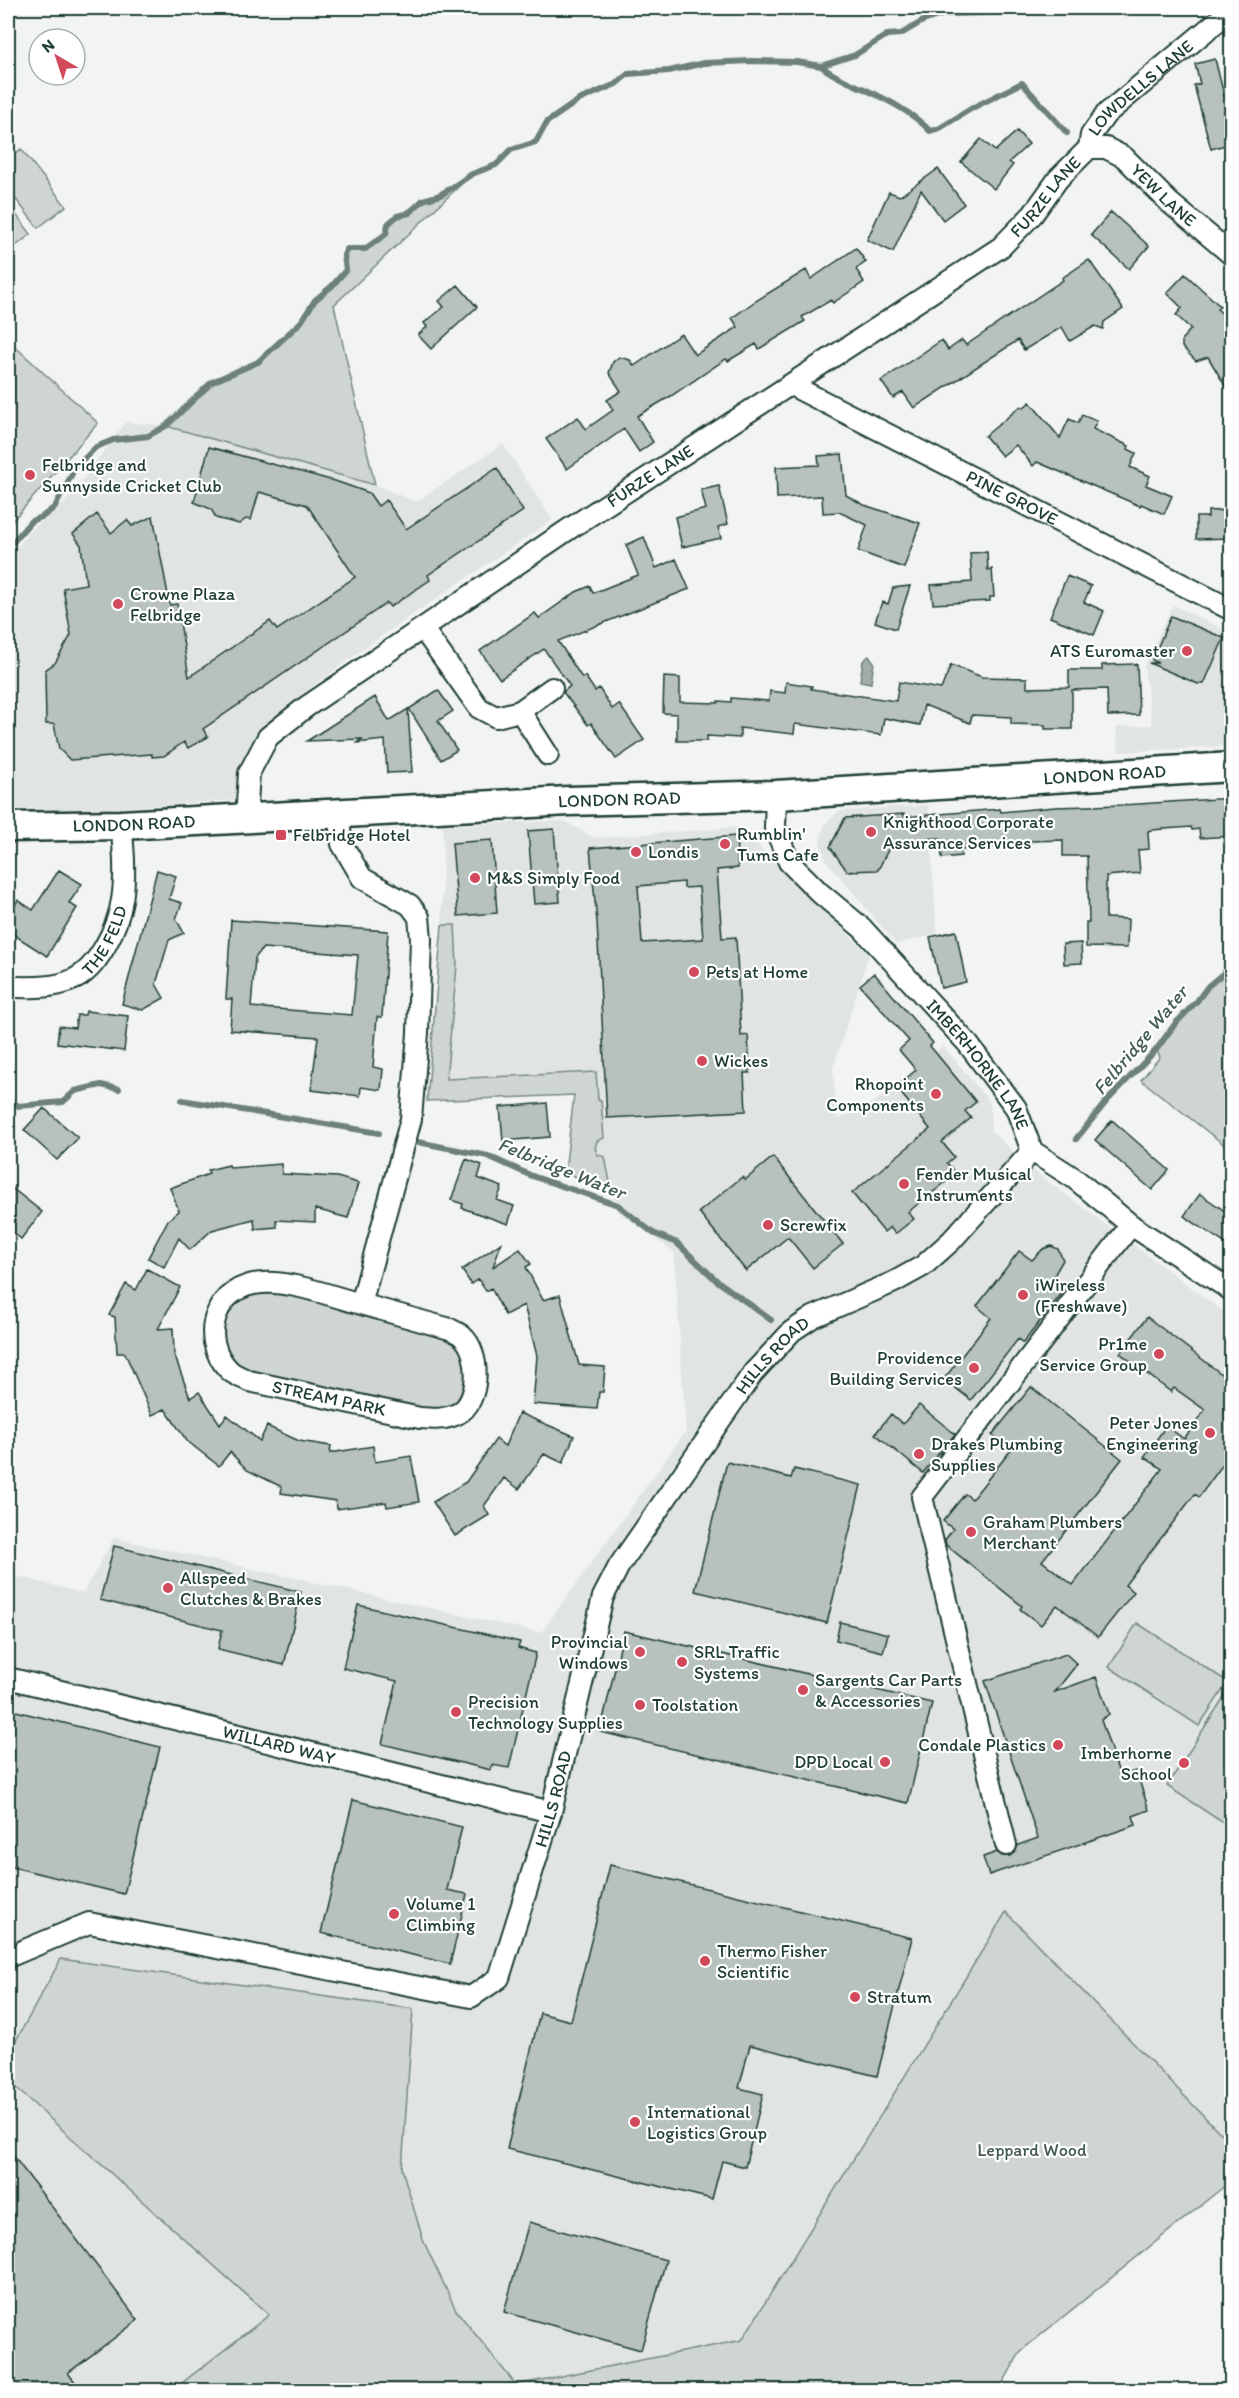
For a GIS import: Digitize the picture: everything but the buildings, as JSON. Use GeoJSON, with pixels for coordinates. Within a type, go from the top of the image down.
{"type":"FeatureCollection","features":[{"type":"Feature","properties":{"kind":"highway","name":"LONDON ROAD"},"geometry":{"type":"LineString","coordinates":[[8,826],[121,825],[569,801],[776,795],[1232,767]]}},
{"type":"Feature","properties":{"kind":"street","name":"LOWDELLS LANE"},"geometry":{"type":"LineString","coordinates":[[1089,148],[1090,135],[1106,114],[1232,9]]}},
{"type":"Feature","properties":{"kind":"street","name":"YEW LANE"},"geometry":{"type":"LineString","coordinates":[[1089,148],[1106,148],[1124,157],[1170,203],[1232,255]]}},
{"type":"Feature","properties":{"kind":"street","name":"FURZE LANE"},"geometry":{"type":"LineString","coordinates":[[246,819],[249,773],[268,737],[306,707],[569,529],[1001,247],[1033,214],[1058,179],[1089,148]]}},
{"type":"Feature","properties":{"kind":"street","name":"PINE GROVE"},"geometry":{"type":"LineString","coordinates":[[791,385],[1232,610]]}},
{"type":"Feature","properties":{"kind":"street"},"geometry":{"type":"LineString","coordinates":[[423,629],[479,708],[496,717],[520,711],[552,688]]}},
{"type":"Feature","properties":{"kind":"street"},"geometry":{"type":"LineString","coordinates":[[520,711],[548,755]]}},
{"type":"Feature","properties":{"kind":"street","name":"IMBERHORNE LANE"},"geometry":{"type":"LineString","coordinates":[[776,795],[775,828],[789,862],[820,893],[862,928],[968,1044],[1016,1108],[1032,1151],[1074,1178],[1131,1225],[1232,1291]]}},
{"type":"Feature","properties":{"kind":"street"},"geometry":{"type":"LineString","coordinates":[[338,814],[342,844],[362,878],[410,905],[419,917],[421,939],[418,1033],[411,1119],[361,1304]]}},
{"type":"Feature","properties":{"kind":"street","name":"THE FELD"},"geometry":{"type":"LineString","coordinates":[[8,987],[50,986],[73,980],[93,964],[111,935],[122,900],[124,846],[121,825]]}},
{"type":"Feature","properties":{"kind":"street","name":"HILLS ROAD"},"geometry":{"type":"LineString","coordinates":[[8,1957],[89,1923],[471,1996],[499,1978],[551,1812],[603,1597],[619,1566],[753,1373],[792,1331],[813,1317],[894,1282],[923,1266],[951,1241],[1032,1151]]}},
{"type":"Feature","properties":{"kind":"street"},"geometry":{"type":"LineString","coordinates":[[1006,1845],[922,1497],[1131,1225]]}},
{"type":"Feature","properties":{"kind":"street","name":"STREAM PARK"},"geometry":{"type":"LineString","coordinates":[[261,1283],[284,1284],[361,1304],[450,1329],[463,1336],[476,1364],[477,1382],[471,1399],[459,1414],[438,1419],[420,1418],[249,1381],[230,1371],[217,1350],[211,1329],[219,1305],[238,1288],[261,1283]]}},
{"type":"Feature","properties":{"kind":"street","name":"WILLARD WAY"},"geometry":{"type":"LineString","coordinates":[[8,1678],[551,1812]]}},
{"type":"Feature","properties":{"kind":"shaded area"},"geometry":{"type":"Polygon","coordinates":[[[126,422],[166,426],[375,485],[416,502],[503,444],[552,520],[371,643],[299,697],[264,728],[244,756],[238,800],[58,812],[8,808],[8,560],[29,532],[65,503],[126,422]]]}},
{"type":"Feature","properties":{"kind":"shaded area"},"geometry":{"type":"Polygon","coordinates":[[[1173,605],[1231,633],[1231,746],[1119,752],[1116,727],[1152,725],[1144,666],[1173,605]]]}},
{"type":"Feature","properties":{"kind":"shaded area"},"geometry":{"type":"Polygon","coordinates":[[[869,656],[874,662],[871,683],[860,681],[863,661],[869,656]]]}},
{"type":"Feature","properties":{"kind":"shaded area"},"geometry":{"type":"Polygon","coordinates":[[[928,805],[937,934],[896,944],[826,860],[820,841],[825,824],[839,811],[928,805]]]}},
{"type":"Feature","properties":{"kind":"shaded area"},"geometry":{"type":"Polygon","coordinates":[[[564,821],[595,838],[739,827],[869,954],[833,1068],[837,1120],[878,1100],[943,1046],[990,1102],[991,1131],[1039,1175],[1231,1317],[1231,2144],[1005,1912],[741,2340],[516,2385],[456,2310],[423,2240],[402,2169],[413,2009],[62,1959],[8,2055],[8,1574],[83,1593],[114,1538],[541,1633],[686,1431],[674,1252],[616,1210],[605,1157],[598,1155],[595,1148],[597,1141],[604,1138],[596,1072],[446,1079],[457,966],[455,925],[442,925],[443,825],[564,821]]]}},
{"type":"Feature","properties":{"kind":"shaded area"},"geometry":{"type":"Polygon","coordinates":[[[8,2081],[269,2315],[173,2390],[8,2390],[8,2081]]]}},
{"type":"Feature","properties":{"kind":"green space"},"geometry":{"type":"Polygon","coordinates":[[[21,149],[66,206],[38,228],[8,189],[8,159],[21,149]]]}},
{"type":"Feature","properties":{"kind":"green space"},"geometry":{"type":"Polygon","coordinates":[[[472,174],[334,305],[375,485],[166,426],[212,382],[259,362],[301,322],[315,300],[346,270],[344,255],[347,249],[365,249],[372,245],[397,216],[472,174]]]}},
{"type":"Feature","properties":{"kind":"green space"},"geometry":{"type":"Polygon","coordinates":[[[8,204],[31,234],[8,252],[8,204]]]}},
{"type":"Feature","properties":{"kind":"green space","name":"Felbridge and Sunnyside Cricket Club"},"geometry":{"type":"Polygon","coordinates":[[[8,340],[98,423],[8,526],[8,340]]]}},
{"type":"Feature","properties":{"kind":"green space"},"geometry":{"type":"Polygon","coordinates":[[[442,925],[455,925],[457,966],[446,1079],[596,1072],[604,1138],[597,1141],[595,1148],[598,1155],[605,1157],[612,1192],[565,1172],[574,1095],[427,1101],[442,925]]]}},
{"type":"Feature","properties":{"kind":"green space"},"geometry":{"type":"Polygon","coordinates":[[[1231,966],[1231,1150],[1141,1080],[1160,1057],[1156,1050],[1165,1038],[1216,978],[1231,966]]]}},
{"type":"Feature","properties":{"kind":"green space"},"geometry":{"type":"Polygon","coordinates":[[[259,1291],[277,1291],[448,1335],[463,1349],[468,1379],[462,1396],[447,1409],[434,1413],[248,1372],[233,1363],[226,1355],[221,1340],[221,1331],[225,1315],[235,1302],[243,1296],[259,1291]]]}},
{"type":"Feature","properties":{"kind":"green space"},"geometry":{"type":"Polygon","coordinates":[[[1137,1623],[1228,1682],[1199,1726],[1109,1667],[1137,1623]]]}},
{"type":"Feature","properties":{"kind":"green space"},"geometry":{"type":"Polygon","coordinates":[[[1231,1686],[1231,1828],[1167,1786],[1231,1686]]]}},
{"type":"Feature","properties":{"kind":"green space","name":"Leppard Wood"},"geometry":{"type":"Polygon","coordinates":[[[1006,1912],[1231,2144],[1232,2180],[1021,2351],[999,2390],[173,2390],[269,2315],[8,2081],[8,2055],[61,1959],[413,2009],[402,2169],[423,2240],[456,2310],[516,2385],[742,2340],[1006,1912]]]}},
{"type":"Feature","properties":{"kind":"waterway"},"geometry":{"type":"LineString","coordinates":[[8,548],[31,521],[42,517],[55,507],[75,468],[96,447],[113,440],[148,436],[166,426],[212,382],[258,362],[301,322],[315,300],[346,270],[344,255],[347,249],[365,249],[386,234],[388,224],[397,216],[409,213],[423,200],[441,195],[472,174],[496,165],[511,150],[536,142],[547,122],[579,100],[616,84],[628,74],[669,71],[704,63],[752,61],[797,62],[821,66],[855,55],[887,35],[901,34],[923,21],[944,14],[1016,12],[1028,8]]}},
{"type":"Feature","properties":{"kind":"waterway"},"geometry":{"type":"LineString","coordinates":[[821,66],[830,73],[898,106],[930,131],[940,128],[974,107],[1022,83],[1067,133]]}},
{"type":"Feature","properties":{"kind":"waterway","name":"Felbridge Water"},"geometry":{"type":"LineString","coordinates":[[1076,1139],[1106,1102],[1156,1050],[1208,986],[1232,966]]}},
{"type":"Feature","properties":{"kind":"waterway","name":"Felbridge Water"},"geometry":{"type":"LineString","coordinates":[[8,1096],[18,1106],[63,1102],[75,1091],[101,1085],[119,1089]]}},
{"type":"Feature","properties":{"kind":"waterway","name":"Felbridge Water"},"geometry":{"type":"LineString","coordinates":[[182,1100],[379,1133]]}},
{"type":"Feature","properties":{"kind":"waterway","name":"Felbridge Water"},"geometry":{"type":"LineString","coordinates":[[413,1141],[488,1156],[532,1176],[618,1205],[653,1233],[677,1243],[716,1280],[771,1320]]}},
{"type":"Feature","properties":{"kind":"place","name":"Felbridge and Sunnyside Cricket Club"},"geometry":{"type":"Point","coordinates":[30,475]}},
{"type":"Feature","properties":{"kind":"place","name":"Crowne Plaza Felbridge"},"geometry":{"type":"Point","coordinates":[118,604]}},
{"type":"Feature","properties":{"kind":"place","name":"ATS Euromaster"},"geometry":{"type":"Point","coordinates":[1187,651]}},
{"type":"Feature","properties":{"kind":"place","name":"Knighthood Corporate Assurance Services"},"geometry":{"type":"Point","coordinates":[871,832]}},
{"type":"Feature","properties":{"kind":"place","name":"Felbridge Hotel"},"geometry":{"type":"Point","coordinates":[281,835]}},
{"type":"Feature","properties":{"kind":"place","name":"Rumblin' Tums Cafe"},"geometry":{"type":"Point","coordinates":[725,844]}},
{"type":"Feature","properties":{"kind":"place","name":"Londis"},"geometry":{"type":"Point","coordinates":[636,852]}},
{"type":"Feature","properties":{"kind":"place","name":"M&S Simply Food"},"geometry":{"type":"Point","coordinates":[475,878]}},
{"type":"Feature","properties":{"kind":"place","name":"Pets at Home"},"geometry":{"type":"Point","coordinates":[694,972]}},
{"type":"Feature","properties":{"kind":"place","name":"Wickes"},"geometry":{"type":"Point","coordinates":[702,1061]}},
{"type":"Feature","properties":{"kind":"place","name":"Rhopoint Components"},"geometry":{"type":"Point","coordinates":[936,1094]}},
{"type":"Feature","properties":{"kind":"place","name":"Fender Musical Instruments"},"geometry":{"type":"Point","coordinates":[904,1184]}},
{"type":"Feature","properties":{"kind":"place","name":"Screwfix"},"geometry":{"type":"Point","coordinates":[768,1225]}},
{"type":"Feature","properties":{"kind":"place","name":"iWireless (Freshwave)"},"geometry":{"type":"Point","coordinates":[1023,1295]}},
{"type":"Feature","properties":{"kind":"place","name":"Pr1me Service Group"},"geometry":{"type":"Point","coordinates":[1159,1354]}},
{"type":"Feature","properties":{"kind":"place","name":"Providence Building Services"},"geometry":{"type":"Point","coordinates":[974,1368]}},
{"type":"Feature","properties":{"kind":"place","name":"Peter Jones Engineering"},"geometry":{"type":"Point","coordinates":[1210,1433]}},
{"type":"Feature","properties":{"kind":"place","name":"Drakes Plumbing Supplies"},"geometry":{"type":"Point","coordinates":[919,1454]}},
{"type":"Feature","properties":{"kind":"place","name":"Graham Plumbers Merchant"},"geometry":{"type":"Point","coordinates":[971,1532]}},
{"type":"Feature","properties":{"kind":"place","name":"Allspeed Clutches & Brakes"},"geometry":{"type":"Point","coordinates":[168,1588]}},
{"type":"Feature","properties":{"kind":"place","name":"Provincial Windows"},"geometry":{"type":"Point","coordinates":[640,1652]}},
{"type":"Feature","properties":{"kind":"place","name":"SRL Traffic Systems"},"geometry":{"type":"Point","coordinates":[682,1662]}},
{"type":"Feature","properties":{"kind":"place","name":"Sargents Car Parts & Accessories"},"geometry":{"type":"Point","coordinates":[803,1690]}},
{"type":"Feature","properties":{"kind":"place","name":"Toolstation"},"geometry":{"type":"Point","coordinates":[640,1705]}},
{"type":"Feature","properties":{"kind":"place","name":"Precision Technology Supplies"},"geometry":{"type":"Point","coordinates":[456,1712]}},
{"type":"Feature","properties":{"kind":"place","name":"Condale Plastics"},"geometry":{"type":"Point","coordinates":[1058,1745]}},
{"type":"Feature","properties":{"kind":"place","name":"DPD Local"},"geometry":{"type":"Point","coordinates":[885,1762]}},
{"type":"Feature","properties":{"kind":"place","name":"Imberhorne School"},"geometry":{"type":"Point","coordinates":[1184,1763]}},
{"type":"Feature","properties":{"kind":"place","name":"Volume 1 Climbing"},"geometry":{"type":"Point","coordinates":[394,1914]}},
{"type":"Feature","properties":{"kind":"place","name":"Thermo Fisher Scientific"},"geometry":{"type":"Point","coordinates":[705,1961]}},
{"type":"Feature","properties":{"kind":"place","name":"Stratum"},"geometry":{"type":"Point","coordinates":[855,1997]}},
{"type":"Feature","properties":{"kind":"place","name":"International Logistics Group"},"geometry":{"type":"Point","coordinates":[635,2122]}}]}
